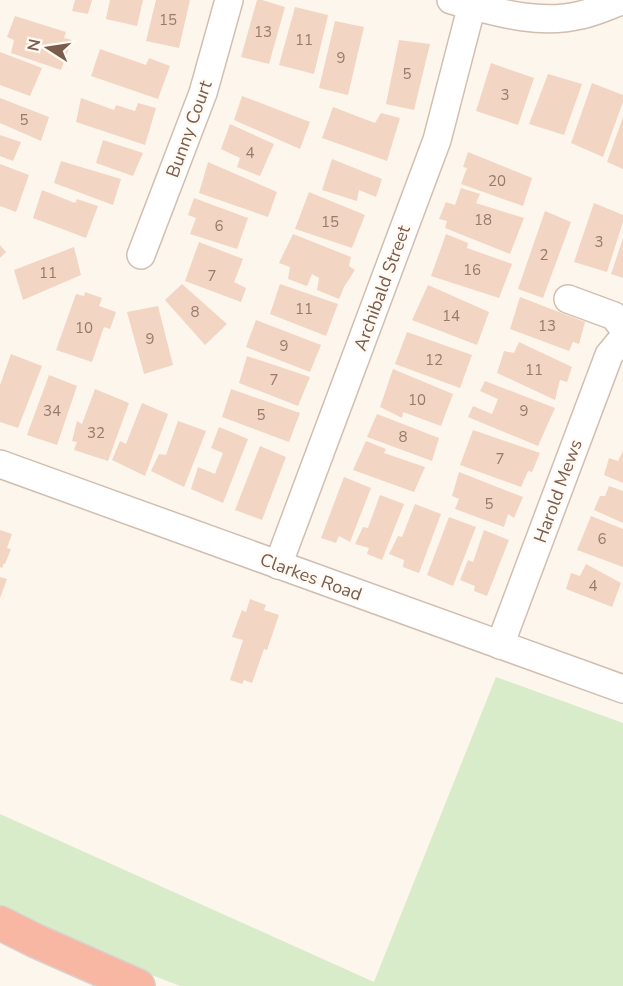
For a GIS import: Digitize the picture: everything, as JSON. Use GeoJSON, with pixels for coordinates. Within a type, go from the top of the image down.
{"type":"FeatureCollection","features":[{"type":"Feature","properties":{"kind":"highway"},"geometry":{"type":"LineString","coordinates":[[0,923],[138,986]]}},
{"type":"Feature","properties":{"kind":"street","name":"Bunny Court"},"geometry":{"type":"LineString","coordinates":[[141,255],[203,93],[229,0]]}},
{"type":"Feature","properties":{"kind":"street"},"geometry":{"type":"LineString","coordinates":[[461,3],[523,18],[551,19],[580,16],[622,2]]}},
{"type":"Feature","properties":{"kind":"street","name":"Archibald Street"},"geometry":{"type":"LineString","coordinates":[[278,565],[437,140],[461,3]]}},
{"type":"Feature","properties":{"kind":"street"},"geometry":{"type":"LineString","coordinates":[[568,299],[614,316],[623,328]]}},
{"type":"Feature","properties":{"kind":"street","name":"Harold Mews"},"geometry":{"type":"LineString","coordinates":[[500,645],[609,355],[623,341]]}},
{"type":"Feature","properties":{"kind":"street","name":"Clarkes Road"},"geometry":{"type":"LineString","coordinates":[[0,464],[623,689]]}},
{"type":"Feature","properties":{"kind":"green space"},"geometry":{"type":"Polygon","coordinates":[[[496,677],[623,723],[623,986],[180,986],[93,952],[0,909],[0,814],[374,982],[496,677]]]}},
{"type":"Feature","properties":{"kind":"building"},"geometry":{"type":"Polygon","coordinates":[[[75,0],[92,0],[88,14],[72,11],[75,0]]]}},
{"type":"Feature","properties":{"kind":"building"},"geometry":{"type":"Polygon","coordinates":[[[110,0],[143,0],[137,26],[106,19],[110,0]]]}},
{"type":"Feature","properties":{"kind":"building"},"geometry":{"type":"Polygon","coordinates":[[[156,0],[190,0],[179,48],[146,41],[156,0]]]}},
{"type":"Feature","properties":{"kind":"building"},"geometry":{"type":"Polygon","coordinates":[[[257,0],[285,7],[269,64],[241,57],[257,0]]]}},
{"type":"Feature","properties":{"kind":"building"},"geometry":{"type":"Polygon","coordinates":[[[295,7],[328,15],[314,74],[279,65],[295,7]]]}},
{"type":"Feature","properties":{"kind":"building"},"geometry":{"type":"Polygon","coordinates":[[[15,16],[66,32],[64,38],[72,40],[61,70],[11,53],[14,40],[7,37],[15,16]]]}},
{"type":"Feature","properties":{"kind":"building"},"geometry":{"type":"Polygon","coordinates":[[[335,21],[364,27],[348,95],[319,88],[335,21]]]}},
{"type":"Feature","properties":{"kind":"building"},"geometry":{"type":"Polygon","coordinates":[[[399,40],[430,44],[414,110],[386,104],[399,40]]]}},
{"type":"Feature","properties":{"kind":"building"},"geometry":{"type":"Polygon","coordinates":[[[100,49],[146,65],[149,58],[170,66],[158,99],[91,76],[100,49]]]}},
{"type":"Feature","properties":{"kind":"building"},"geometry":{"type":"Polygon","coordinates":[[[0,52],[42,68],[30,96],[0,85],[0,52]]]}},
{"type":"Feature","properties":{"kind":"building"},"geometry":{"type":"Polygon","coordinates":[[[491,63],[534,78],[518,125],[476,111],[491,63]]]}},
{"type":"Feature","properties":{"kind":"building"},"geometry":{"type":"Polygon","coordinates":[[[548,74],[582,84],[564,135],[529,124],[548,74]]]}},
{"type":"Feature","properties":{"kind":"building"},"geometry":{"type":"Polygon","coordinates":[[[592,83],[623,95],[623,102],[603,157],[571,143],[592,83]]]}},
{"type":"Feature","properties":{"kind":"building"},"geometry":{"type":"Polygon","coordinates":[[[242,96],[310,122],[300,149],[234,120],[242,96]]]}},
{"type":"Feature","properties":{"kind":"building"},"geometry":{"type":"Polygon","coordinates":[[[0,98],[49,117],[41,141],[0,123],[0,98]]]}},
{"type":"Feature","properties":{"kind":"building"},"geometry":{"type":"Polygon","coordinates":[[[81,98],[114,110],[116,105],[135,111],[138,103],[156,108],[145,145],[76,122],[81,98]]]}},
{"type":"Feature","properties":{"kind":"building"},"geometry":{"type":"Polygon","coordinates":[[[333,107],[375,123],[381,113],[400,118],[387,161],[322,138],[333,107]]]}},
{"type":"Feature","properties":{"kind":"building"},"geometry":{"type":"Polygon","coordinates":[[[623,117],[623,169],[607,162],[623,117]]]}},
{"type":"Feature","properties":{"kind":"building"},"geometry":{"type":"Polygon","coordinates":[[[230,124],[274,144],[260,176],[237,167],[240,158],[221,149],[230,124]]]}},
{"type":"Feature","properties":{"kind":"building"},"geometry":{"type":"Polygon","coordinates":[[[0,135],[21,142],[13,161],[0,156],[0,135]]]}},
{"type":"Feature","properties":{"kind":"building"},"geometry":{"type":"Polygon","coordinates":[[[103,140],[143,153],[133,176],[96,163],[103,140]]]}},
{"type":"Feature","properties":{"kind":"building"},"geometry":{"type":"Polygon","coordinates":[[[468,152],[532,178],[523,206],[461,184],[467,168],[463,167],[468,152]]]}},
{"type":"Feature","properties":{"kind":"building"},"geometry":{"type":"Polygon","coordinates":[[[332,159],[382,179],[376,197],[359,190],[357,201],[322,190],[332,159]]]}},
{"type":"Feature","properties":{"kind":"building"},"geometry":{"type":"Polygon","coordinates":[[[61,161],[121,179],[113,205],[54,183],[61,161]]]}},
{"type":"Feature","properties":{"kind":"building"},"geometry":{"type":"Polygon","coordinates":[[[208,162],[277,192],[268,217],[199,193],[208,162]]]}},
{"type":"Feature","properties":{"kind":"building"},"geometry":{"type":"Polygon","coordinates":[[[0,164],[29,175],[16,212],[0,206],[0,164]]]}},
{"type":"Feature","properties":{"kind":"building"},"geometry":{"type":"Polygon","coordinates":[[[461,188],[480,194],[476,203],[524,218],[510,254],[445,228],[447,221],[439,219],[446,202],[455,205],[461,188]]]}},
{"type":"Feature","properties":{"kind":"building"},"geometry":{"type":"Polygon","coordinates":[[[42,190],[75,203],[77,199],[98,206],[86,238],[33,218],[42,190]]]}},
{"type":"Feature","properties":{"kind":"building"},"geometry":{"type":"Polygon","coordinates":[[[309,192],[365,215],[352,248],[295,229],[309,192]]]}},
{"type":"Feature","properties":{"kind":"building"},"geometry":{"type":"Polygon","coordinates":[[[194,198],[248,218],[237,249],[190,234],[196,218],[188,215],[194,198]]]}},
{"type":"Feature","properties":{"kind":"building"},"geometry":{"type":"Polygon","coordinates":[[[594,203],[623,215],[623,222],[607,272],[574,262],[594,203]]]}},
{"type":"Feature","properties":{"kind":"building"},"geometry":{"type":"Polygon","coordinates":[[[545,211],[571,222],[543,298],[518,289],[545,211]]]}},
{"type":"Feature","properties":{"kind":"building"},"geometry":{"type":"Polygon","coordinates":[[[293,234],[351,257],[349,266],[355,270],[339,299],[317,290],[319,278],[312,274],[307,286],[288,279],[290,267],[279,263],[293,234]]]}},
{"type":"Feature","properties":{"kind":"building"},"geometry":{"type":"Polygon","coordinates":[[[446,234],[468,243],[467,248],[512,264],[499,298],[431,276],[446,234]]]}},
{"type":"Feature","properties":{"kind":"building"},"geometry":{"type":"Polygon","coordinates":[[[623,238],[623,278],[611,274],[623,238]]]}},
{"type":"Feature","properties":{"kind":"building"},"geometry":{"type":"Polygon","coordinates":[[[199,242],[243,259],[234,282],[246,288],[241,302],[185,281],[199,242]]]}},
{"type":"Feature","properties":{"kind":"building"},"geometry":{"type":"Polygon","coordinates":[[[0,245],[6,252],[0,258],[0,245]]]}},
{"type":"Feature","properties":{"kind":"building"},"geometry":{"type":"Polygon","coordinates":[[[74,247],[81,275],[23,300],[14,270],[74,247]]]}},
{"type":"Feature","properties":{"kind":"building"},"geometry":{"type":"Polygon","coordinates":[[[182,284],[227,324],[205,345],[165,300],[182,284]]]}},
{"type":"Feature","properties":{"kind":"building"},"geometry":{"type":"Polygon","coordinates":[[[280,284],[338,304],[326,336],[270,314],[280,284]]]}},
{"type":"Feature","properties":{"kind":"building"},"geometry":{"type":"Polygon","coordinates":[[[428,285],[489,312],[477,345],[412,320],[428,285]]]}},
{"type":"Feature","properties":{"kind":"building"},"geometry":{"type":"Polygon","coordinates":[[[85,292],[102,298],[99,306],[116,312],[110,329],[104,327],[92,362],[56,350],[76,294],[84,296],[85,292]]]}},
{"type":"Feature","properties":{"kind":"building"},"geometry":{"type":"Polygon","coordinates":[[[520,297],[585,322],[579,344],[573,342],[569,351],[510,329],[520,297]]]}},
{"type":"Feature","properties":{"kind":"building"},"geometry":{"type":"Polygon","coordinates":[[[158,306],[173,365],[144,374],[127,312],[158,306]]]}},
{"type":"Feature","properties":{"kind":"building"},"geometry":{"type":"Polygon","coordinates":[[[256,320],[321,345],[310,372],[246,347],[256,320]]]}},
{"type":"Feature","properties":{"kind":"building"},"geometry":{"type":"Polygon","coordinates":[[[407,332],[472,355],[460,388],[395,364],[407,332]]]}},
{"type":"Feature","properties":{"kind":"building"},"geometry":{"type":"Polygon","coordinates":[[[519,342],[572,367],[567,382],[560,380],[555,400],[497,373],[504,351],[514,353],[519,342]]]}},
{"type":"Feature","properties":{"kind":"building"},"geometry":{"type":"Polygon","coordinates":[[[11,354],[42,366],[18,428],[0,422],[0,385],[11,354]]]}},
{"type":"Feature","properties":{"kind":"building"},"geometry":{"type":"Polygon","coordinates":[[[247,356],[310,377],[298,406],[239,383],[247,356]]]}},
{"type":"Feature","properties":{"kind":"building"},"geometry":{"type":"Polygon","coordinates":[[[393,369],[453,394],[441,426],[403,412],[402,418],[380,407],[393,369]]]}},
{"type":"Feature","properties":{"kind":"building"},"geometry":{"type":"Polygon","coordinates":[[[49,375],[77,386],[57,445],[27,435],[49,375]]]}},
{"type":"Feature","properties":{"kind":"building"},"geometry":{"type":"Polygon","coordinates":[[[485,381],[555,408],[538,446],[468,417],[473,406],[492,414],[498,399],[480,391],[485,381]]]}},
{"type":"Feature","properties":{"kind":"building"},"geometry":{"type":"Polygon","coordinates":[[[95,389],[129,403],[108,461],[74,450],[77,442],[72,441],[77,421],[82,424],[95,389]]]}},
{"type":"Feature","properties":{"kind":"building"},"geometry":{"type":"Polygon","coordinates":[[[231,389],[300,413],[289,442],[222,417],[231,389]]]}},
{"type":"Feature","properties":{"kind":"building"},"geometry":{"type":"Polygon","coordinates":[[[142,403],[168,414],[145,476],[112,460],[120,441],[126,444],[142,403]]]}},
{"type":"Feature","properties":{"kind":"building"},"geometry":{"type":"Polygon","coordinates":[[[377,414],[439,438],[432,461],[367,437],[377,414]]]}},
{"type":"Feature","properties":{"kind":"building"},"geometry":{"type":"Polygon","coordinates":[[[178,421],[206,431],[184,487],[151,471],[159,454],[166,455],[178,421]]]}},
{"type":"Feature","properties":{"kind":"building"},"geometry":{"type":"Polygon","coordinates":[[[219,427],[248,439],[223,503],[191,489],[198,467],[215,474],[223,453],[211,448],[219,427]]]}},
{"type":"Feature","properties":{"kind":"building"},"geometry":{"type":"Polygon","coordinates":[[[473,430],[540,453],[532,472],[528,471],[521,487],[460,465],[473,430]]]}},
{"type":"Feature","properties":{"kind":"building"},"geometry":{"type":"Polygon","coordinates":[[[366,441],[386,449],[384,453],[425,467],[414,492],[353,470],[366,441]]]}},
{"type":"Feature","properties":{"kind":"building"},"geometry":{"type":"Polygon","coordinates":[[[260,446],[286,457],[262,520],[235,510],[260,446]]]}},
{"type":"Feature","properties":{"kind":"building"},"geometry":{"type":"Polygon","coordinates":[[[623,451],[623,483],[604,475],[609,458],[618,461],[623,451]]]}},
{"type":"Feature","properties":{"kind":"building"},"geometry":{"type":"Polygon","coordinates":[[[459,472],[523,497],[514,518],[508,514],[504,527],[455,509],[459,499],[452,496],[459,472]]]}},
{"type":"Feature","properties":{"kind":"building"},"geometry":{"type":"Polygon","coordinates":[[[344,477],[371,488],[350,542],[339,536],[336,543],[321,538],[344,477]]]}},
{"type":"Feature","properties":{"kind":"building"},"geometry":{"type":"Polygon","coordinates":[[[609,486],[623,491],[623,523],[594,510],[600,496],[605,496],[609,486]]]}},
{"type":"Feature","properties":{"kind":"building"},"geometry":{"type":"Polygon","coordinates":[[[380,495],[404,504],[382,560],[367,554],[369,548],[355,544],[363,527],[368,528],[380,495]]]}},
{"type":"Feature","properties":{"kind":"building"},"geometry":{"type":"Polygon","coordinates":[[[415,504],[441,514],[419,573],[403,567],[404,560],[389,554],[398,536],[402,537],[415,504]]]}},
{"type":"Feature","properties":{"kind":"building"},"geometry":{"type":"Polygon","coordinates":[[[591,516],[623,529],[623,567],[577,550],[591,516]]]}},
{"type":"Feature","properties":{"kind":"building"},"geometry":{"type":"Polygon","coordinates":[[[449,517],[476,527],[453,586],[427,575],[449,517]]]}},
{"type":"Feature","properties":{"kind":"building"},"geometry":{"type":"Polygon","coordinates":[[[0,530],[12,534],[7,548],[11,549],[2,568],[0,567],[0,530]]]}},
{"type":"Feature","properties":{"kind":"building"},"geometry":{"type":"Polygon","coordinates":[[[484,530],[509,540],[487,596],[474,591],[475,586],[460,580],[468,560],[473,562],[484,530]]]}},
{"type":"Feature","properties":{"kind":"building"},"geometry":{"type":"Polygon","coordinates":[[[586,564],[621,583],[612,607],[566,589],[571,573],[580,576],[586,564]]]}},
{"type":"Feature","properties":{"kind":"building"},"geometry":{"type":"Polygon","coordinates":[[[0,577],[7,579],[0,598],[0,577]]]}},
{"type":"Feature","properties":{"kind":"building"},"geometry":{"type":"Polygon","coordinates":[[[250,599],[266,605],[264,610],[279,615],[252,683],[244,680],[242,684],[230,680],[243,640],[232,637],[242,610],[246,612],[250,599]]]}}]}
